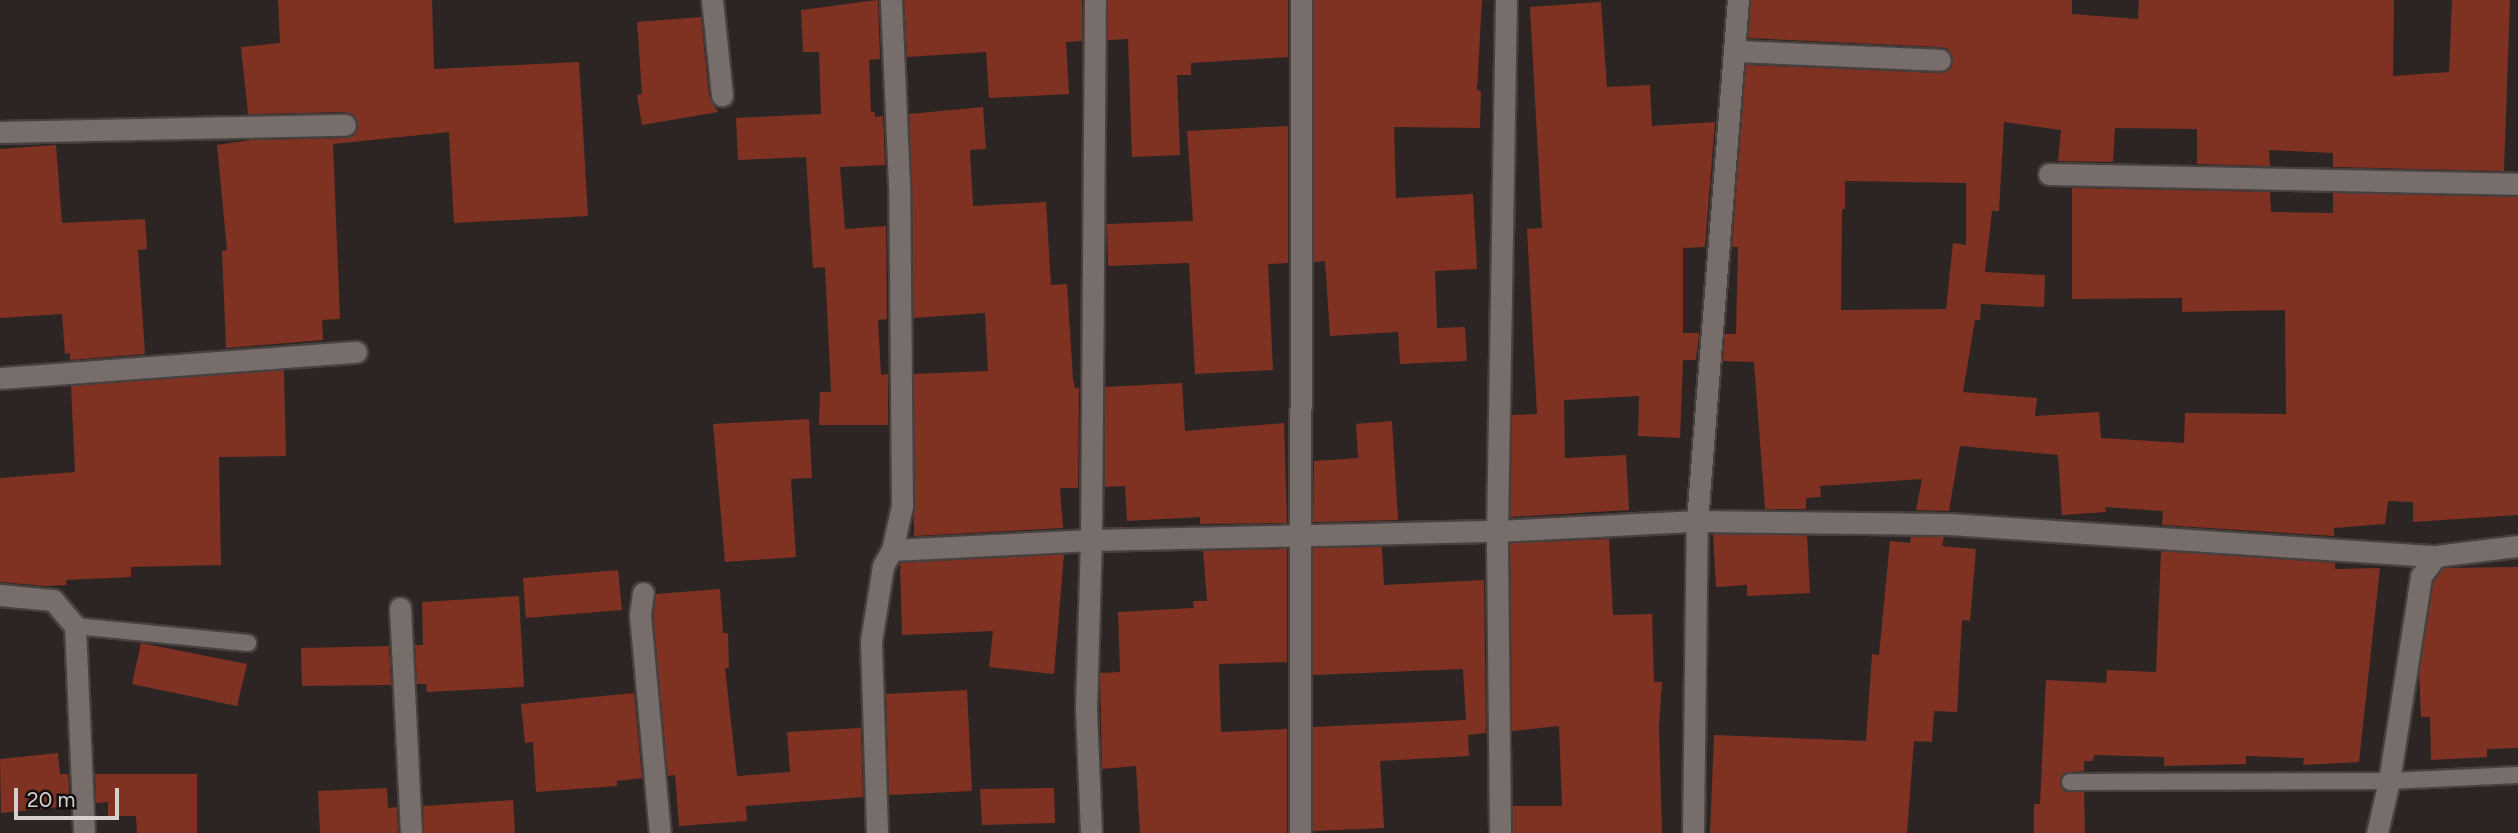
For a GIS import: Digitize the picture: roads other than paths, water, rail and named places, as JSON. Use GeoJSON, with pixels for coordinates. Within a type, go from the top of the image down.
{"type":"FeatureCollection","features":[{"type":"Feature","properties":{"kind":"street"},"geometry":{"type":"LineString","coordinates":[[712,0],[722,95]]}},
{"type":"Feature","properties":{"kind":"street"},"geometry":{"type":"LineString","coordinates":[[877,833],[871,640],[883,566],[892,550],[901,493],[899,184],[891,0]]}},
{"type":"Feature","properties":{"kind":"street"},"geometry":{"type":"LineString","coordinates":[[1091,833],[1086,708],[1091,540],[1096,0]]}},
{"type":"Feature","properties":{"kind":"street"},"geometry":{"type":"LineString","coordinates":[[1300,833],[1301,0]]}},
{"type":"Feature","properties":{"kind":"street"},"geometry":{"type":"LineString","coordinates":[[1500,833],[1497,531],[1506,0]]}},
{"type":"Feature","properties":{"kind":"street"},"geometry":{"type":"LineString","coordinates":[[1693,833],[1697,521],[1738,0]]}},
{"type":"Feature","properties":{"kind":"street"},"geometry":{"type":"LineString","coordinates":[[1736,51],[1940,60]]}},
{"type":"Feature","properties":{"kind":"street"},"geometry":{"type":"LineString","coordinates":[[0,132],[345,125]]}},
{"type":"Feature","properties":{"kind":"street"},"geometry":{"type":"LineString","coordinates":[[2049,174],[2518,184]]}},
{"type":"Feature","properties":{"kind":"street"},"geometry":{"type":"LineString","coordinates":[[0,378],[356,352]]}},
{"type":"Feature","properties":{"kind":"street"},"geometry":{"type":"LineString","coordinates":[[892,550],[1091,540],[1497,531],[1697,521],[1959,524],[2436,556],[2518,546]]}},
{"type":"Feature","properties":{"kind":"street"},"geometry":{"type":"LineString","coordinates":[[2377,833],[2389,780],[2421,576],[2436,556]]}},
{"type":"Feature","properties":{"kind":"street"},"geometry":{"type":"LineString","coordinates":[[643,593],[640,615],[660,833]]}},
{"type":"Feature","properties":{"kind":"street"},"geometry":{"type":"LineString","coordinates":[[0,595],[53,600],[75,626],[84,833]]}},
{"type":"Feature","properties":{"kind":"street"},"geometry":{"type":"LineString","coordinates":[[400,608],[411,833]]}},
{"type":"Feature","properties":{"kind":"lane"},"geometry":{"type":"LineString","coordinates":[[75,626],[248,643]]}},
{"type":"Feature","properties":{"kind":"lane"},"geometry":{"type":"LineString","coordinates":[[2070,782],[2389,780],[2518,775]]}}]}
